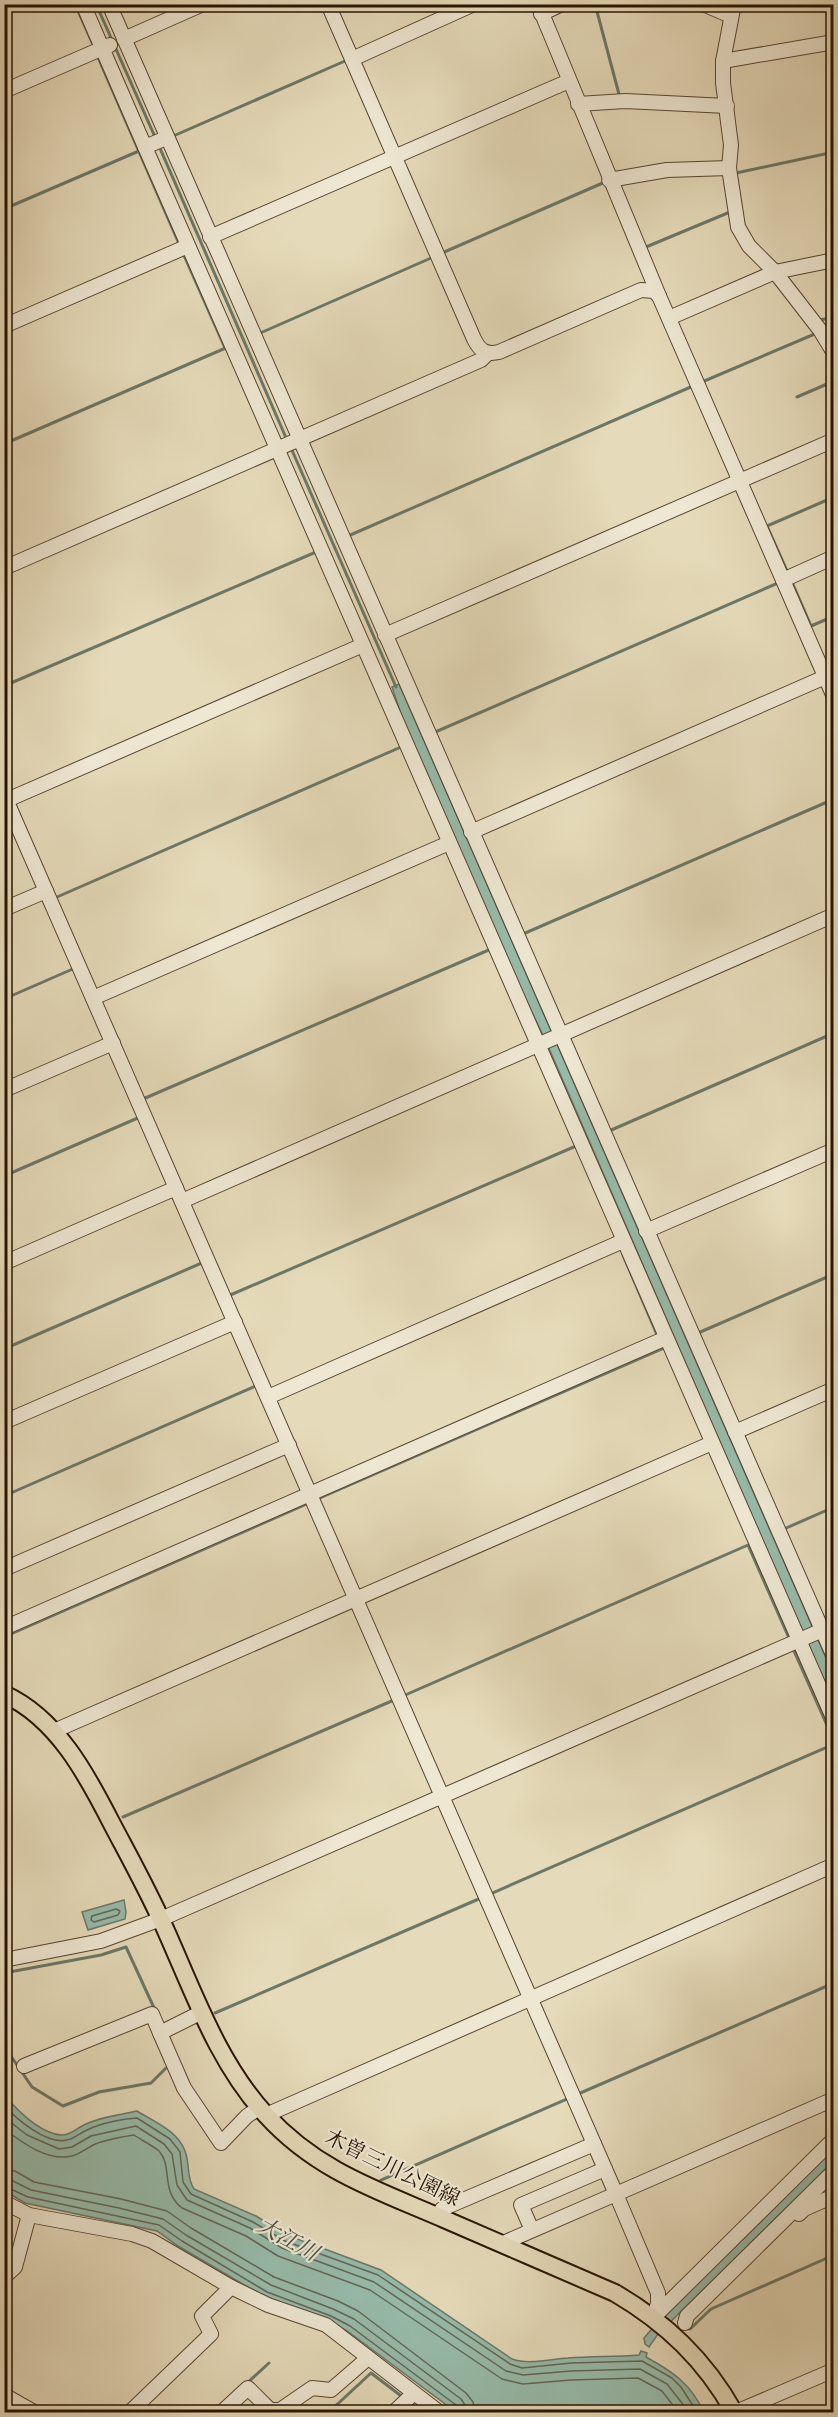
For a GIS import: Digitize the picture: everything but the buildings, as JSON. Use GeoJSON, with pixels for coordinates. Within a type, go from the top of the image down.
{"type":"FeatureCollection","features":[{"type":"Feature","properties":{"kind":"main road","name":"木曽三川公園線"},"geometry":{"type":"LineString","coordinates":[[4,1694],[24,1705],[54,1731],[80,1767],[101,1802],[160,1919],[202,2012],[233,2073],[263,2111],[291,2141],[319,2162],[364,2185],[615,2293],[667,2325],[707,2370],[735,2412]]}},
{"type":"Feature","properties":{"kind":"street"},"geometry":{"type":"LineString","coordinates":[[82,4],[210,237],[646,1231],[825,1628],[834,1657]]}},
{"type":"Feature","properties":{"kind":"street"},"geometry":{"type":"LineString","coordinates":[[109,4],[124,39],[188,246],[279,447],[449,843],[540,1043],[623,1241],[834,1720]]}},
{"type":"Feature","properties":{"kind":"street"},"geometry":{"type":"LineString","coordinates":[[124,39],[203,4]]}},
{"type":"Feature","properties":{"kind":"street"},"geometry":{"type":"LineString","coordinates":[[328,4],[474,339],[478,347],[487,354]]}},
{"type":"Feature","properties":{"kind":"street"},"geometry":{"type":"LineString","coordinates":[[352,59],[474,4]]}},
{"type":"Feature","properties":{"kind":"street"},"geometry":{"type":"LineString","coordinates":[[562,4],[539,9],[609,180],[739,481],[829,676],[834,697]]}},
{"type":"Feature","properties":{"kind":"street"},"geometry":{"type":"LineString","coordinates":[[703,4],[732,10],[723,60],[731,146],[729,168],[738,227],[749,246],[775,272],[820,330],[834,353]]}},
{"type":"Feature","properties":{"kind":"street"},"geometry":{"type":"LineString","coordinates":[[723,60],[834,42]]}},
{"type":"Feature","properties":{"kind":"street"},"geometry":{"type":"LineString","coordinates":[[4,91],[106,47]]}},
{"type":"Feature","properties":{"kind":"street"},"geometry":{"type":"LineString","coordinates":[[210,237],[569,81]]}},
{"type":"Feature","properties":{"kind":"street"},"geometry":{"type":"LineString","coordinates":[[579,104],[625,100],[727,106]]}},
{"type":"Feature","properties":{"kind":"street"},"geometry":{"type":"LineString","coordinates":[[609,180],[667,170],[729,168]]}},
{"type":"Feature","properties":{"kind":"street"},"geometry":{"type":"LineString","coordinates":[[4,326],[188,246]]}},
{"type":"Feature","properties":{"kind":"street"},"geometry":{"type":"LineString","coordinates":[[669,318],[775,272],[834,260]]}},
{"type":"Feature","properties":{"kind":"street"},"geometry":{"type":"LineString","coordinates":[[4,568],[481,360],[487,354],[499,352],[641,290],[654,291],[659,296]]}},
{"type":"Feature","properties":{"kind":"street"},"geometry":{"type":"LineString","coordinates":[[384,635],[834,440]]}},
{"type":"Feature","properties":{"kind":"street"},"geometry":{"type":"LineString","coordinates":[[783,580],[834,558]]}},
{"type":"Feature","properties":{"kind":"street"},"geometry":{"type":"LineString","coordinates":[[363,645],[6,797],[616,2194],[658,2292],[658,2304],[667,2325]]}},
{"type":"Feature","properties":{"kind":"street"},"geometry":{"type":"LineString","coordinates":[[471,832],[829,676]]}},
{"type":"Feature","properties":{"kind":"street"},"geometry":{"type":"LineString","coordinates":[[93,998],[449,843]]}},
{"type":"Feature","properties":{"kind":"street"},"geometry":{"type":"LineString","coordinates":[[4,909],[46,891]]}},
{"type":"Feature","properties":{"kind":"street"},"geometry":{"type":"LineString","coordinates":[[182,1201],[834,915]]}},
{"type":"Feature","properties":{"kind":"street"},"geometry":{"type":"LineString","coordinates":[[4,1090],[113,1043]]}},
{"type":"Feature","properties":{"kind":"street"},"geometry":{"type":"LineString","coordinates":[[646,1231],[834,1150]]}},
{"type":"Feature","properties":{"kind":"street"},"geometry":{"type":"LineString","coordinates":[[4,1263],[176,1188]]}},
{"type":"Feature","properties":{"kind":"street"},"geometry":{"type":"LineString","coordinates":[[268,1397],[623,1241]]}},
{"type":"Feature","properties":{"kind":"street"},"geometry":{"type":"LineString","coordinates":[[4,1422],[235,1322]]}},
{"type":"Feature","properties":{"kind":"street"},"geometry":{"type":"LineString","coordinates":[[4,1628],[312,1499],[669,1344]]}},
{"type":"Feature","properties":{"kind":"street"},"geometry":{"type":"LineString","coordinates":[[735,1432],[834,1389]]}},
{"type":"Feature","properties":{"kind":"street"},"geometry":{"type":"LineString","coordinates":[[54,1731],[712,1443]]}},
{"type":"Feature","properties":{"kind":"street"},"geometry":{"type":"LineString","coordinates":[[4,1569],[288,1445]]}},
{"type":"Feature","properties":{"kind":"street"},"geometry":{"type":"LineString","coordinates":[[4,1960],[101,1941],[160,1919],[825,1628]]}},
{"type":"Feature","properties":{"kind":"street"},"geometry":{"type":"LineString","coordinates":[[24,2066],[152,2014],[184,2088],[221,2143],[248,2116],[834,1865]]}},
{"type":"Feature","properties":{"kind":"street"},"geometry":{"type":"LineString","coordinates":[[160,2033],[202,2012]]}},
{"type":"Feature","properties":{"kind":"street"},"geometry":{"type":"LineString","coordinates":[[501,2244],[834,2099]]}},
{"type":"Feature","properties":{"kind":"street"},"geometry":{"type":"LineString","coordinates":[[667,2325],[834,2139]]}},
{"type":"Feature","properties":{"kind":"street"},"geometry":{"type":"LineString","coordinates":[[439,2217],[442,2209],[594,2144]]}},
{"type":"Feature","properties":{"kind":"street"},"geometry":{"type":"LineString","coordinates":[[532,2230],[521,2205],[605,2169]]}},
{"type":"Feature","properties":{"kind":"street"},"geometry":{"type":"LineString","coordinates":[[667,2325],[687,2316],[834,2171]]}},
{"type":"Feature","properties":{"kind":"street"},"geometry":{"type":"LineString","coordinates":[[667,2325],[804,2209],[834,2196]]}},
{"type":"Feature","properties":{"kind":"street"},"geometry":{"type":"LineString","coordinates":[[4,2202],[29,2215],[132,2234],[152,2241],[231,2287],[268,2305],[326,2325],[439,2412]]}},
{"type":"Feature","properties":{"kind":"street"},"geometry":{"type":"LineString","coordinates":[[4,2277],[15,2267],[29,2215]]}},
{"type":"Feature","properties":{"kind":"street"},"geometry":{"type":"LineString","coordinates":[[130,2412],[211,2334],[202,2316],[231,2287]]}},
{"type":"Feature","properties":{"kind":"street"},"geometry":{"type":"LineString","coordinates":[[222,2412],[248,2388],[270,2410],[280,2410],[312,2388],[331,2390],[368,2358]]}},
{"type":"Feature","properties":{"kind":"street"},"geometry":{"type":"LineString","coordinates":[[735,2412],[834,2370]]}},
{"type":"Feature","properties":{"kind":"street"},"geometry":{"type":"LineString","coordinates":[[394,2412],[414,2393]]}},
{"type":"Feature","properties":{"kind":"street"},"geometry":{"type":"LineString","coordinates":[[4,2395],[34,2412]]}},
{"type":"Feature","properties":{"kind":"water"},"geometry":{"type":"Polygon","coordinates":[[[399,684],[833,1674],[833,1703],[548,1046],[500,945],[404,723],[392,687],[399,684]]]}},
{"type":"Feature","properties":{"kind":"water"},"geometry":{"type":"Polygon","coordinates":[[[124,1900],[125,1919],[88,1930],[82,1912],[124,1900]]]}},
{"type":"Feature","properties":{"kind":"water","name":"大江川"},"geometry":{"type":"Polygon","coordinates":[[[4,2095],[22,2114],[37,2125],[61,2135],[70,2133],[95,2120],[137,2111],[171,2132],[182,2144],[194,2189],[256,2216],[287,2235],[381,2270],[512,2359],[533,2362],[577,2357],[630,2356],[639,2355],[641,2351],[647,2353],[646,2357],[680,2379],[693,2393],[704,2412],[456,2412],[347,2331],[329,2321],[265,2297],[178,2246],[157,2231],[25,2203],[5,2191],[4,2095]]]}},
{"type":"Feature","properties":{"kind":"water"},"geometry":{"type":"Polygon","coordinates":[[[833,2148],[833,2162],[658,2334],[649,2347],[645,2344],[644,2338],[665,2314],[833,2148]]]}},
{"type":"Feature","properties":{"kind":"waterway"},"geometry":{"type":"LineString","coordinates":[[75,4],[94,47]]}},
{"type":"Feature","properties":{"kind":"waterway"},"geometry":{"type":"LineString","coordinates":[[96,4],[155,137]]}},
{"type":"Feature","properties":{"kind":"waterway"},"geometry":{"type":"LineString","coordinates":[[595,4],[620,98]]}},
{"type":"Feature","properties":{"kind":"waterway"},"geometry":{"type":"LineString","coordinates":[[97,55],[180,246]]}},
{"type":"Feature","properties":{"kind":"waterway"},"geometry":{"type":"LineString","coordinates":[[171,137],[345,61]]}},
{"type":"Feature","properties":{"kind":"waterway"},"geometry":{"type":"LineString","coordinates":[[159,146],[287,440]]}},
{"type":"Feature","properties":{"kind":"waterway"},"geometry":{"type":"LineString","coordinates":[[4,209],[139,151]]}},
{"type":"Feature","properties":{"kind":"waterway"},"geometry":{"type":"LineString","coordinates":[[736,173],[834,152]]}},
{"type":"Feature","properties":{"kind":"waterway"},"geometry":{"type":"LineString","coordinates":[[442,253],[605,182]]}},
{"type":"Feature","properties":{"kind":"waterway"},"geometry":{"type":"LineString","coordinates":[[646,247],[730,212]]}},
{"type":"Feature","properties":{"kind":"waterway"},"geometry":{"type":"LineString","coordinates":[[183,253],[225,348]]}},
{"type":"Feature","properties":{"kind":"waterway"},"geometry":{"type":"LineString","coordinates":[[258,334],[431,258]]}},
{"type":"Feature","properties":{"kind":"waterway"},"geometry":{"type":"LineString","coordinates":[[820,320],[834,317]]}},
{"type":"Feature","properties":{"kind":"waterway"},"geometry":{"type":"LineString","coordinates":[[702,382],[817,333]]}},
{"type":"Feature","properties":{"kind":"waterway"},"geometry":{"type":"LineString","coordinates":[[4,444],[228,347]]}},
{"type":"Feature","properties":{"kind":"waterway"},"geometry":{"type":"LineString","coordinates":[[797,397],[834,381]]}},
{"type":"Feature","properties":{"kind":"waterway"},"geometry":{"type":"LineString","coordinates":[[348,536],[693,386]]}},
{"type":"Feature","properties":{"kind":"waterway"},"geometry":{"type":"LineString","coordinates":[[291,448],[396,687]]}},
{"type":"Feature","properties":{"kind":"waterway"},"geometry":{"type":"LineString","coordinates":[[788,573],[767,526],[834,497]]}},
{"type":"Feature","properties":{"kind":"waterway"},"geometry":{"type":"LineString","coordinates":[[4,686],[316,552]]}},
{"type":"Feature","properties":{"kind":"waterway"},"geometry":{"type":"LineString","coordinates":[[792,582],[811,626],[834,616]]}},
{"type":"Feature","properties":{"kind":"waterway"},"geometry":{"type":"LineString","coordinates":[[433,733],[778,583]]}},
{"type":"Feature","properties":{"kind":"waterway"},"geometry":{"type":"LineString","coordinates":[[57,897],[401,747]]}},
{"type":"Feature","properties":{"kind":"waterway"},"geometry":{"type":"LineString","coordinates":[[523,934],[834,799]]}},
{"type":"Feature","properties":{"kind":"waterway"},"geometry":{"type":"LineString","coordinates":[[4,824],[11,821]]}},
{"type":"Feature","properties":{"kind":"waterway"},"geometry":{"type":"LineString","coordinates":[[143,1099],[491,949]]}},
{"type":"Feature","properties":{"kind":"waterway"},"geometry":{"type":"LineString","coordinates":[[4,999],[75,968]]}},
{"type":"Feature","properties":{"kind":"waterway"},"geometry":{"type":"LineString","coordinates":[[609,1131],[834,1033]]}},
{"type":"Feature","properties":{"kind":"waterway"},"geometry":{"type":"LineString","coordinates":[[4,1176],[140,1117]]}},
{"type":"Feature","properties":{"kind":"waterway"},"geometry":{"type":"LineString","coordinates":[[228,1296],[576,1146]]}},
{"type":"Feature","properties":{"kind":"waterway"},"geometry":{"type":"LineString","coordinates":[[623,1255],[658,1337]]}},
{"type":"Feature","properties":{"kind":"waterway"},"geometry":{"type":"LineString","coordinates":[[4,1349],[204,1262]]}},
{"type":"Feature","properties":{"kind":"waterway"},"geometry":{"type":"LineString","coordinates":[[698,1333],[834,1274]]}},
{"type":"Feature","properties":{"kind":"waterway"},"geometry":{"type":"LineString","coordinates":[[317,1499],[666,1347]]}},
{"type":"Feature","properties":{"kind":"waterway"},"geometry":{"type":"LineString","coordinates":[[4,1496],[258,1385]]}},
{"type":"Feature","properties":{"kind":"waterway"},"geometry":{"type":"LineString","coordinates":[[4,1637],[309,1503]]}},
{"type":"Feature","properties":{"kind":"waterway"},"geometry":{"type":"LineString","coordinates":[[784,1529],[834,1507]]}},
{"type":"Feature","properties":{"kind":"waterway"},"geometry":{"type":"LineString","coordinates":[[403,1696],[748,1545],[789,1638]]}},
{"type":"Feature","properties":{"kind":"waterway"},"geometry":{"type":"LineString","coordinates":[[794,1651],[834,1741]]}},
{"type":"Feature","properties":{"kind":"waterway"},"geometry":{"type":"LineString","coordinates":[[123,1817],[394,1700]]}},
{"type":"Feature","properties":{"kind":"waterway"},"geometry":{"type":"LineString","coordinates":[[490,1894],[834,1744]]}},
{"type":"Feature","properties":{"kind":"waterway"},"geometry":{"type":"LineString","coordinates":[[215,2013],[481,1898]]}},
{"type":"Feature","properties":{"kind":"waterway"},"geometry":{"type":"LineString","coordinates":[[4,1973],[101,1955],[126,1947],[155,2010]]}},
{"type":"Feature","properties":{"kind":"waterway"},"geometry":{"type":"LineString","coordinates":[[578,2094],[834,1983]]}},
{"type":"Feature","properties":{"kind":"waterway"},"geometry":{"type":"LineString","coordinates":[[4,2046],[32,2087],[63,2106],[99,2092],[151,2083],[166,2068]]}},
{"type":"Feature","properties":{"kind":"waterway"},"geometry":{"type":"LineString","coordinates":[[381,2180],[569,2098]]}},
{"type":"Feature","properties":{"kind":"waterway"},"geometry":{"type":"LineString","coordinates":[[690,2329],[711,2309],[834,2255]]}},
{"type":"Feature","properties":{"kind":"waterway"},"geometry":{"type":"LineString","coordinates":[[246,2384],[269,2363]]}},
{"type":"Feature","properties":{"kind":"waterway"},"geometry":{"type":"LineString","coordinates":[[329,2412],[371,2373],[400,2395]]}},
{"type":"Feature","properties":{"kind":"waterway"},"geometry":{"type":"LineString","coordinates":[[48,2407],[59,2412]]}}]}
